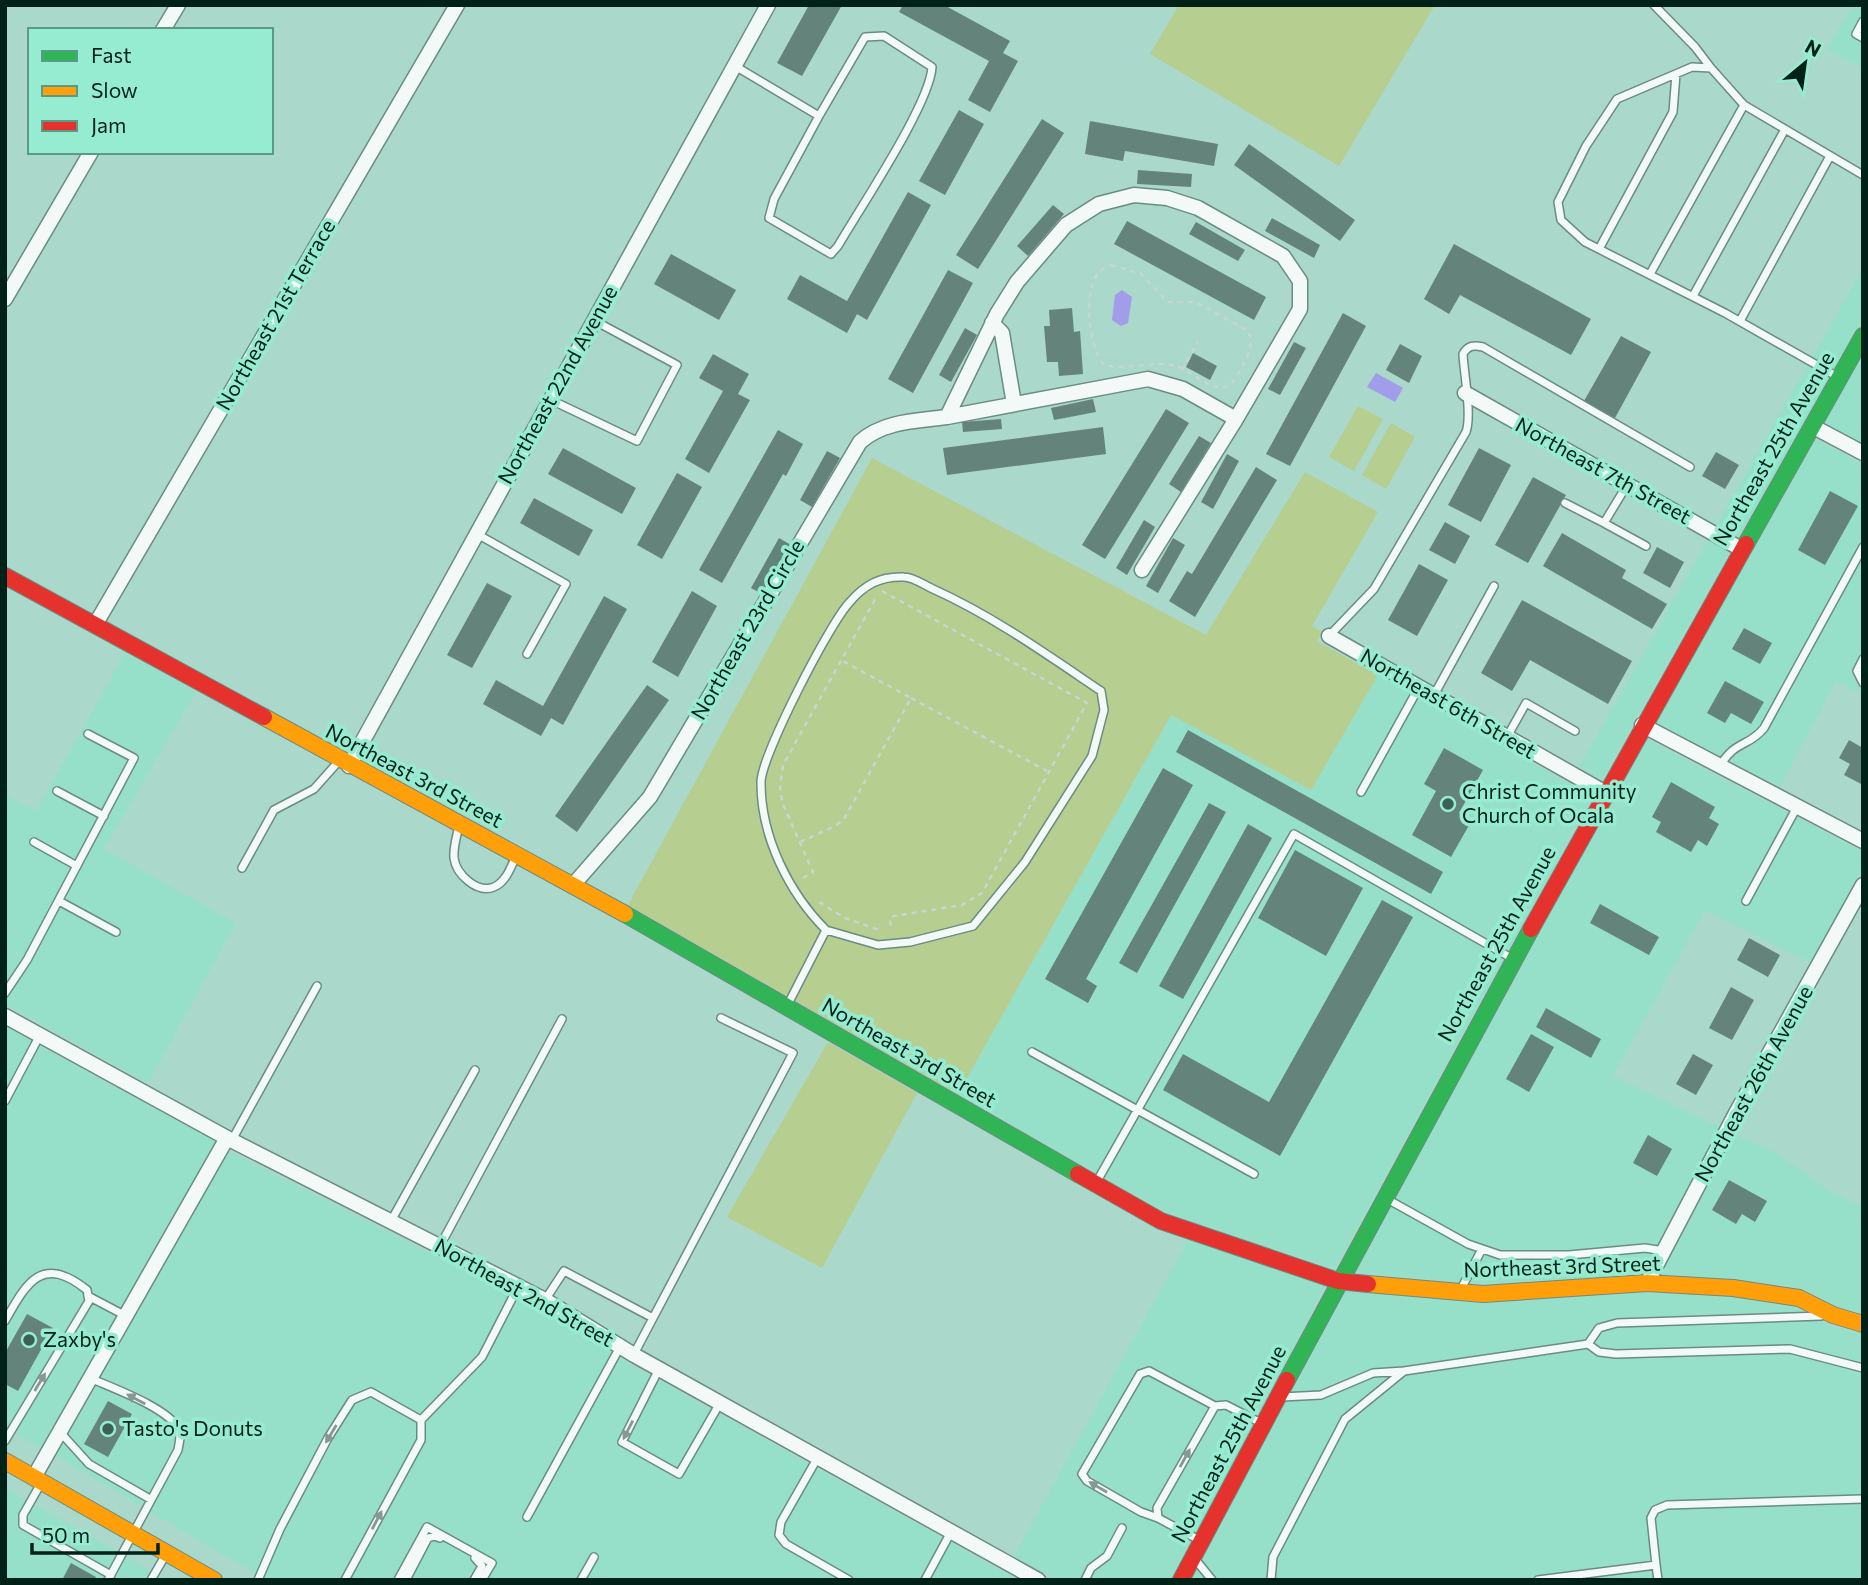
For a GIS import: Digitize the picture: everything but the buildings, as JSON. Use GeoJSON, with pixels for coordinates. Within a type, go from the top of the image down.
{"type":"FeatureCollection","features":[{"type":"Feature","properties":{"kind":"street"},"geometry":{"type":"LineString","coordinates":[[164,28],[178,5]]}},
{"type":"Feature","properties":{"kind":"street","name":"Northeast 21st Terrace"},"geometry":{"type":"LineString","coordinates":[[95,625],[457,5]]}},
{"type":"Feature","properties":{"kind":"street","name":"Northeast 22nd Avenue"},"geometry":{"type":"LineString","coordinates":[[345,763],[477,534],[768,5]]}},
{"type":"Feature","properties":{"kind":"street"},"geometry":{"type":"LineString","coordinates":[[5,299],[90,154]]}},
{"type":"Feature","properties":{"kind":"street"},"geometry":{"type":"LineString","coordinates":[[947,417],[992,323],[1017,282],[1066,225],[1099,204],[1134,195],[1167,198],[1198,208],[1283,256],[1300,281],[1300,309],[1236,419],[1142,570]]}},
{"type":"Feature","properties":{"kind":"street"},"geometry":{"type":"LineString","coordinates":[[992,323],[1002,333],[1014,404]]}},
{"type":"Feature","properties":{"kind":"street","name":"Northeast 25th Avenue"},"geometry":{"type":"LineString","coordinates":[[1181,1580],[1338,1280],[1604,792],[1863,336]]}},
{"type":"Feature","properties":{"kind":"street","name":"Northeast 23rd Circle"},"geometry":{"type":"LineString","coordinates":[[573,885],[650,797],[860,442],[868,434],[891,425],[1148,379],[1183,389],[1236,419]]}},
{"type":"Feature","properties":{"kind":"street","name":"Northeast 7th Street"},"geometry":{"type":"LineString","coordinates":[[1465,393],[1741,549]]}},
{"type":"Feature","properties":{"kind":"street"},"geometry":{"type":"LineString","coordinates":[[1812,426],[1863,453]]}},
{"type":"Feature","properties":{"kind":"street","name":"Northeast 3rd Street"},"geometry":{"type":"LineString","coordinates":[[5,576],[573,885],[1161,1221],[1338,1280],[1483,1294],[1647,1283],[1733,1288],[1800,1298],[1833,1315],[1863,1325]]}},
{"type":"Feature","properties":{"kind":"street","name":"Northeast 6th Street"},"geometry":{"type":"LineString","coordinates":[[1329,636],[1604,792]]}},
{"type":"Feature","properties":{"kind":"street"},"geometry":{"type":"LineString","coordinates":[[1642,725],[1863,841]]}},
{"type":"Feature","properties":{"kind":"street","name":"Northeast 26th Avenue"},"geometry":{"type":"LineString","coordinates":[[1647,1283],[1863,886]]}},
{"type":"Feature","properties":{"kind":"street","name":"Northeast 2nd Street"},"geometry":{"type":"LineString","coordinates":[[5,1016],[229,1139],[545,1300],[634,1355],[1038,1580]]}},
{"type":"Feature","properties":{"kind":"street"},"geometry":{"type":"LineString","coordinates":[[38,1479],[90,1378],[229,1139]]}},
{"type":"Feature","properties":{"kind":"street"},"geometry":{"type":"LineString","coordinates":[[9,1466],[38,1479],[214,1580]]}},
{"type":"Feature","properties":{"kind":"lane"},"geometry":{"type":"LineString","coordinates":[[1654,5],[1695,47],[1744,105],[1863,176]]}},
{"type":"Feature","properties":{"kind":"lane"},"geometry":{"type":"LineString","coordinates":[[1863,21],[1856,34],[1863,38]]}},
{"type":"Feature","properties":{"kind":"lane"},"geometry":{"type":"LineString","coordinates":[[884,36],[932,67],[931,82],[918,109],[831,254],[769,218],[774,199],[819,116],[865,37],[884,36]]}},
{"type":"Feature","properties":{"kind":"lane"},"geometry":{"type":"LineString","coordinates":[[734,66],[819,116]]}},
{"type":"Feature","properties":{"kind":"lane"},"geometry":{"type":"LineString","coordinates":[[1711,68],[1692,67],[1617,99],[1586,146],[1558,202],[1561,220],[1585,242],[1740,321],[1839,378]]}},
{"type":"Feature","properties":{"kind":"lane"},"geometry":{"type":"LineString","coordinates":[[1599,249],[1673,112],[1676,74]]}},
{"type":"Feature","properties":{"kind":"lane"},"geometry":{"type":"LineString","coordinates":[[1650,274],[1744,105]]}},
{"type":"Feature","properties":{"kind":"lane"},"geometry":{"type":"LineString","coordinates":[[1693,296],[1784,131]]}},
{"type":"Feature","properties":{"kind":"lane"},"geometry":{"type":"LineString","coordinates":[[1740,321],[1830,156]]}},
{"type":"Feature","properties":{"kind":"lane"},"geometry":{"type":"LineString","coordinates":[[550,400],[637,441],[677,365],[594,320]]}},
{"type":"Feature","properties":{"kind":"lane"},"geometry":{"type":"LineString","coordinates":[[1329,636],[1374,589],[1466,432],[1469,416],[1463,354],[1474,345],[1483,347],[1690,467]]}},
{"type":"Feature","properties":{"kind":"lane"},"geometry":{"type":"LineString","coordinates":[[1604,523],[1627,484]]}},
{"type":"Feature","properties":{"kind":"lane"},"geometry":{"type":"LineString","coordinates":[[1565,502],[1646,546]]}},
{"type":"Feature","properties":{"kind":"lane"},"geometry":{"type":"LineString","coordinates":[[477,534],[566,584],[527,654]]}},
{"type":"Feature","properties":{"kind":"lane"},"geometry":{"type":"LineString","coordinates":[[1720,766],[1729,751],[1758,736],[1764,728],[1863,547]]}},
{"type":"Feature","properties":{"kind":"lane"},"geometry":{"type":"LineString","coordinates":[[907,577],[977,608],[1101,691],[1104,710],[1092,756],[1025,862],[973,926],[910,943],[878,945],[826,930],[805,909],[789,886],[765,818],[760,780],[789,706],[848,603],[876,579],[907,577]]}},
{"type":"Feature","properties":{"kind":"lane"},"geometry":{"type":"LineString","coordinates":[[1434,696],[1494,586]]}},
{"type":"Feature","properties":{"kind":"lane"},"geometry":{"type":"LineString","coordinates":[[1863,659],[1857,671],[1863,684]]}},
{"type":"Feature","properties":{"kind":"lane"},"geometry":{"type":"LineString","coordinates":[[1361,792],[1419,687]]}},
{"type":"Feature","properties":{"kind":"lane"},"geometry":{"type":"LineString","coordinates":[[1507,737],[1525,703],[1575,731]]}},
{"type":"Feature","properties":{"kind":"lane"},"geometry":{"type":"LineString","coordinates":[[5,993],[27,960],[134,758],[88,734]]}},
{"type":"Feature","properties":{"kind":"lane"},"geometry":{"type":"LineString","coordinates":[[242,868],[274,810],[314,789],[345,763]]}},
{"type":"Feature","properties":{"kind":"lane"},"geometry":{"type":"LineString","coordinates":[[57,791],[104,816]]}},
{"type":"Feature","properties":{"kind":"lane"},"geometry":{"type":"LineString","coordinates":[[1746,901],[1797,807]]}},
{"type":"Feature","properties":{"kind":"lane"},"geometry":{"type":"LineString","coordinates":[[459,824],[454,860],[457,869],[469,882],[481,888],[493,888],[505,878],[517,855]]}},
{"type":"Feature","properties":{"kind":"lane"},"geometry":{"type":"LineString","coordinates":[[1096,1183],[1294,834],[1513,959]]}},
{"type":"Feature","properties":{"kind":"lane"},"geometry":{"type":"LineString","coordinates":[[34,842],[78,866]]}},
{"type":"Feature","properties":{"kind":"lane"},"geometry":{"type":"LineString","coordinates":[[59,901],[116,932]]}},
{"type":"Feature","properties":{"kind":"lane"},"geometry":{"type":"LineString","coordinates":[[786,1007],[826,930]]}},
{"type":"Feature","properties":{"kind":"lane"},"geometry":{"type":"LineString","coordinates":[[229,1139],[317,986]]}},
{"type":"Feature","properties":{"kind":"lane"},"geometry":{"type":"LineString","coordinates":[[634,1355],[793,1053],[721,1018]]}},
{"type":"Feature","properties":{"kind":"lane"},"geometry":{"type":"LineString","coordinates":[[440,1247],[562,1019]]}},
{"type":"Feature","properties":{"kind":"lane"},"geometry":{"type":"LineString","coordinates":[[5,1101],[40,1035]]}},
{"type":"Feature","properties":{"kind":"lane"},"geometry":{"type":"LineString","coordinates":[[1032,1052],[1254,1174]]}},
{"type":"Feature","properties":{"kind":"lane"},"geometry":{"type":"LineString","coordinates":[[391,1222],[475,1070]]}},
{"type":"Feature","properties":{"kind":"lane"},"geometry":{"type":"LineString","coordinates":[[1383,1197],[1482,1249],[1500,1255],[1569,1255],[1645,1248],[1664,1251]]}},
{"type":"Feature","properties":{"kind":"lane"},"geometry":{"type":"LineString","coordinates":[[1460,1292],[1482,1249]]}},
{"type":"Feature","properties":{"kind":"lane"},"geometry":{"type":"LineString","coordinates":[[545,1300],[564,1271],[653,1318]]}},
{"type":"Feature","properties":{"kind":"lane"},"geometry":{"type":"LineString","coordinates":[[5,1321],[26,1284],[41,1274],[66,1275],[87,1290],[89,1301],[5,1441]]}},
{"type":"Feature","properties":{"kind":"lane"},"geometry":{"type":"LineString","coordinates":[[345,1580],[421,1440],[421,1420],[482,1357],[519,1287]]}},
{"type":"Feature","properties":{"kind":"lane"},"geometry":{"type":"LineString","coordinates":[[88,1296],[126,1316]]}},
{"type":"Feature","properties":{"kind":"lane"},"geometry":{"type":"LineString","coordinates":[[1588,1344],[1599,1328],[1617,1323],[1833,1315]]}},
{"type":"Feature","properties":{"kind":"lane"},"geometry":{"type":"LineString","coordinates":[[1278,1397],[1321,1395],[1373,1373],[1404,1371],[1588,1344],[1599,1352],[1616,1354],[1790,1349],[1863,1368]]}},
{"type":"Feature","properties":{"kind":"lane"},"geometry":{"type":"LineString","coordinates":[[527,1517],[620,1347]]}},
{"type":"Feature","properties":{"kind":"lane"},"geometry":{"type":"LineString","coordinates":[[659,1369],[622,1442],[679,1474],[720,1403]]}},
{"type":"Feature","properties":{"kind":"lane"},"geometry":{"type":"LineString","coordinates":[[1201,1541],[1119,1499],[1082,1474],[1140,1374],[1149,1371],[1215,1406],[1226,1405],[1263,1424]]}},
{"type":"Feature","properties":{"kind":"lane"},"geometry":{"type":"LineString","coordinates":[[1271,1580],[1273,1557],[1345,1419],[1368,1403],[1404,1371]]}},
{"type":"Feature","properties":{"kind":"lane"},"geometry":{"type":"LineString","coordinates":[[38,1479],[23,1515],[23,1525],[109,1577],[131,1532],[178,1450],[178,1427],[152,1408],[90,1378]]}},
{"type":"Feature","properties":{"kind":"lane"},"geometry":{"type":"LineString","coordinates":[[258,1580],[280,1529],[352,1400],[371,1392],[421,1420]]}},
{"type":"Feature","properties":{"kind":"lane"},"geometry":{"type":"LineString","coordinates":[[1158,1518],[1157,1508],[1215,1406]]}},
{"type":"Feature","properties":{"kind":"lane"},"geometry":{"type":"LineString","coordinates":[[60,1432],[76,1446],[83,1459],[150,1499]]}},
{"type":"Feature","properties":{"kind":"lane"},"geometry":{"type":"LineString","coordinates":[[818,1457],[781,1522],[779,1535],[786,1544],[849,1580]]}},
{"type":"Feature","properties":{"kind":"lane"},"geometry":{"type":"LineString","coordinates":[[1658,1580],[1651,1518],[1655,1510],[1667,1505],[1863,1499]]}},
{"type":"Feature","properties":{"kind":"lane"},"geometry":{"type":"LineString","coordinates":[[398,1580],[427,1527],[492,1563],[482,1580]]}},
{"type":"Feature","properties":{"kind":"lane"},"geometry":{"type":"LineString","coordinates":[[1085,1580],[1091,1568],[1107,1556],[1122,1528]]}},
{"type":"Feature","properties":{"kind":"lane"},"geometry":{"type":"LineString","coordinates":[[925,1580],[951,1532]]}},
{"type":"Feature","properties":{"kind":"lane"},"geometry":{"type":"LineString","coordinates":[[406,1580],[428,1538],[435,1536],[479,1560],[482,1566],[474,1580]]}},
{"type":"Feature","properties":{"kind":"lane"},"geometry":{"type":"LineString","coordinates":[[151,1580],[167,1553]]}},
{"type":"Feature","properties":{"kind":"lane"},"geometry":{"type":"LineString","coordinates":[[582,1580],[594,1557]]}},
{"type":"Feature","properties":{"kind":"lane"},"geometry":{"type":"LineString","coordinates":[[1193,1558],[1212,1580]]}},
{"type":"Feature","properties":{"kind":"lane"},"geometry":{"type":"LineString","coordinates":[[1538,1580],[1656,1565]]}},
{"type":"Feature","properties":{"kind":"path"},"geometry":{"type":"LineString","coordinates":[[1111,265],[1141,274],[1168,302],[1196,303],[1248,331],[1252,340],[1250,349],[1228,387],[1218,388],[1182,369],[1152,363],[1114,367],[1100,361],[1094,345],[1089,314],[1092,289],[1100,270],[1111,265]]}},
{"type":"Feature","properties":{"kind":"path"},"geometry":{"type":"LineString","coordinates":[[1178,376],[1198,342]]}},
{"type":"Feature","properties":{"kind":"path"},"geometry":{"type":"LineString","coordinates":[[801,881],[813,872],[782,802],[780,788],[783,765],[880,590],[1087,703],[982,892],[962,905],[894,916],[890,918],[891,932],[845,918],[813,896]]}},
{"type":"Feature","properties":{"kind":"path"},"geometry":{"type":"LineString","coordinates":[[841,660],[1049,772]]}},
{"type":"Feature","properties":{"kind":"path"},"geometry":{"type":"LineString","coordinates":[[800,842],[835,827],[844,819],[911,698]]}},
{"type":"Feature","properties":{"kind":"shaded area"},"geometry":{"type":"Polygon","coordinates":[[[1179,5],[1435,5],[1339,166],[1150,54],[1179,5]]]}},
{"type":"Feature","properties":{"kind":"shaded area"},"geometry":{"type":"Polygon","coordinates":[[[1853,5],[1863,5],[1863,68],[1826,49],[1853,5]]]}},
{"type":"Feature","properties":{"kind":"shaded area"},"geometry":{"type":"Polygon","coordinates":[[[1863,268],[1863,319],[1739,536],[1717,524],[1863,268]]]}},
{"type":"Feature","properties":{"kind":"shaded area"},"geometry":{"type":"Polygon","coordinates":[[[1122,290],[1132,297],[1128,323],[1121,326],[1112,320],[1115,295],[1122,290]]]}},
{"type":"Feature","properties":{"kind":"shaded area"},"geometry":{"type":"Polygon","coordinates":[[[1863,354],[1863,442],[1824,422],[1863,354]]]}},
{"type":"Feature","properties":{"kind":"shaded area"},"geometry":{"type":"Polygon","coordinates":[[[1376,373],[1403,388],[1395,402],[1367,387],[1376,373]]]}},
{"type":"Feature","properties":{"kind":"shaded area"},"geometry":{"type":"Polygon","coordinates":[[[1358,406],[1383,419],[1354,471],[1329,457],[1358,406]]]}},
{"type":"Feature","properties":{"kind":"shaded area"},"geometry":{"type":"Polygon","coordinates":[[[1391,423],[1415,437],[1386,489],[1362,475],[1391,423]]]}},
{"type":"Feature","properties":{"kind":"shaded area"},"geometry":{"type":"Polygon","coordinates":[[[1814,439],[1863,464],[1863,694],[1836,681],[1780,787],[1654,721],[1814,439]]]}},
{"type":"Feature","properties":{"kind":"shaded area"},"geometry":{"type":"Polygon","coordinates":[[[872,458],[1206,635],[1305,472],[1378,512],[1312,626],[1322,632],[1317,641],[1378,675],[1311,790],[1171,715],[958,1094],[628,905],[872,458]]]}},
{"type":"Feature","properties":{"kind":"shaded area"},"geometry":{"type":"Polygon","coordinates":[[[1707,541],[1729,553],[1601,780],[1579,767],[1707,541]]]}},
{"type":"Feature","properties":{"kind":"shaded area"},"geometry":{"type":"Polygon","coordinates":[[[125,653],[196,692],[104,849],[236,923],[148,1083],[5,1004],[5,794],[36,811],[125,653]]]}},
{"type":"Feature","properties":{"kind":"shaded area"},"geometry":{"type":"Polygon","coordinates":[[[1378,675],[1592,797],[1334,1269],[1166,1212],[958,1094],[1171,715],[1311,790],[1378,675]]]}},
{"type":"Feature","properties":{"kind":"shaded area"},"geometry":{"type":"Polygon","coordinates":[[[1645,738],[1863,852],[1863,868],[1810,962],[1705,910],[1613,1076],[1720,1127],[1642,1274],[1484,1284],[1352,1272],[1645,738]]]}},
{"type":"Feature","properties":{"kind":"shaded area"},"geometry":{"type":"Polygon","coordinates":[[[5,1026],[215,1142],[41,1448],[5,1428],[5,1026]]]}},
{"type":"Feature","properties":{"kind":"shaded area"},"geometry":{"type":"Polygon","coordinates":[[[828,1042],[917,1093],[822,1268],[727,1217],[828,1042]]]}},
{"type":"Feature","properties":{"kind":"shaded area"},"geometry":{"type":"Polygon","coordinates":[[[1735,1134],[1778,1154],[1829,1191],[1863,1206],[1863,1314],[1836,1306],[1802,1288],[1734,1279],[1661,1274],[1735,1134]]]}},
{"type":"Feature","properties":{"kind":"shaded area"},"geometry":{"type":"Polygon","coordinates":[[[229,1151],[540,1309],[629,1364],[1018,1580],[266,1580],[56,1456],[229,1151]]]}},
{"type":"Feature","properties":{"kind":"shaded area"},"geometry":{"type":"Polygon","coordinates":[[[1188,1240],[1325,1286],[1172,1580],[1057,1580],[1014,1556],[1188,1240]]]}},
{"type":"Feature","properties":{"kind":"shaded area"},"geometry":{"type":"Polygon","coordinates":[[[1343,1291],[1644,1292],[1650,1295],[1731,1297],[1796,1307],[1829,1325],[1863,1335],[1863,1580],[1191,1580],[1343,1291]]]}},
{"type":"Feature","properties":{"kind":"shaded area"},"geometry":{"type":"Polygon","coordinates":[[[5,1488],[130,1559],[166,1580],[5,1580],[5,1488]]]}},
{"type":"Feature","properties":{"kind":"traffic: fast"},"geometry":{"type":"LineString","coordinates":[[1746,544],[1863,336]]}},
{"type":"Feature","properties":{"kind":"traffic: fast"},"geometry":{"type":"LineString","coordinates":[[625,914],[1078,1174]]}},
{"type":"Feature","properties":{"kind":"traffic: fast"},"geometry":{"type":"LineString","coordinates":[[1287,1380],[1531,929]]}},
{"type":"Feature","properties":{"kind":"traffic: slow"},"geometry":{"type":"LineString","coordinates":[[264,717],[625,914]]}},
{"type":"Feature","properties":{"kind":"traffic: slow"},"geometry":{"type":"LineString","coordinates":[[1368,1284],[1483,1294],[1647,1283],[1733,1288],[1799,1298],[1833,1315],[1863,1324]]}},
{"type":"Feature","properties":{"kind":"traffic: slow"},"geometry":{"type":"LineString","coordinates":[[5,1461],[214,1580]]}},
{"type":"Feature","properties":{"kind":"traffic: jam"},"geometry":{"type":"LineString","coordinates":[[1531,929],[1746,544]]}},
{"type":"Feature","properties":{"kind":"traffic: jam"},"geometry":{"type":"LineString","coordinates":[[5,576],[264,717]]}},
{"type":"Feature","properties":{"kind":"traffic: jam"},"geometry":{"type":"LineString","coordinates":[[1078,1174],[1161,1221],[1338,1281],[1368,1284]]}},
{"type":"Feature","properties":{"kind":"traffic: jam"},"geometry":{"type":"LineString","coordinates":[[1181,1580],[1287,1380]]}},
{"type":"Feature","properties":{"kind":"place","name":"Christ Community Church of Ocala"},"geometry":{"type":"Point","coordinates":[1448,804]}},
{"type":"Feature","properties":{"kind":"place","name":"Zaxby's"},"geometry":{"type":"Point","coordinates":[29,1340]}},
{"type":"Feature","properties":{"kind":"place","name":"Tasto's Donuts"},"geometry":{"type":"Point","coordinates":[108,1429]}}]}
